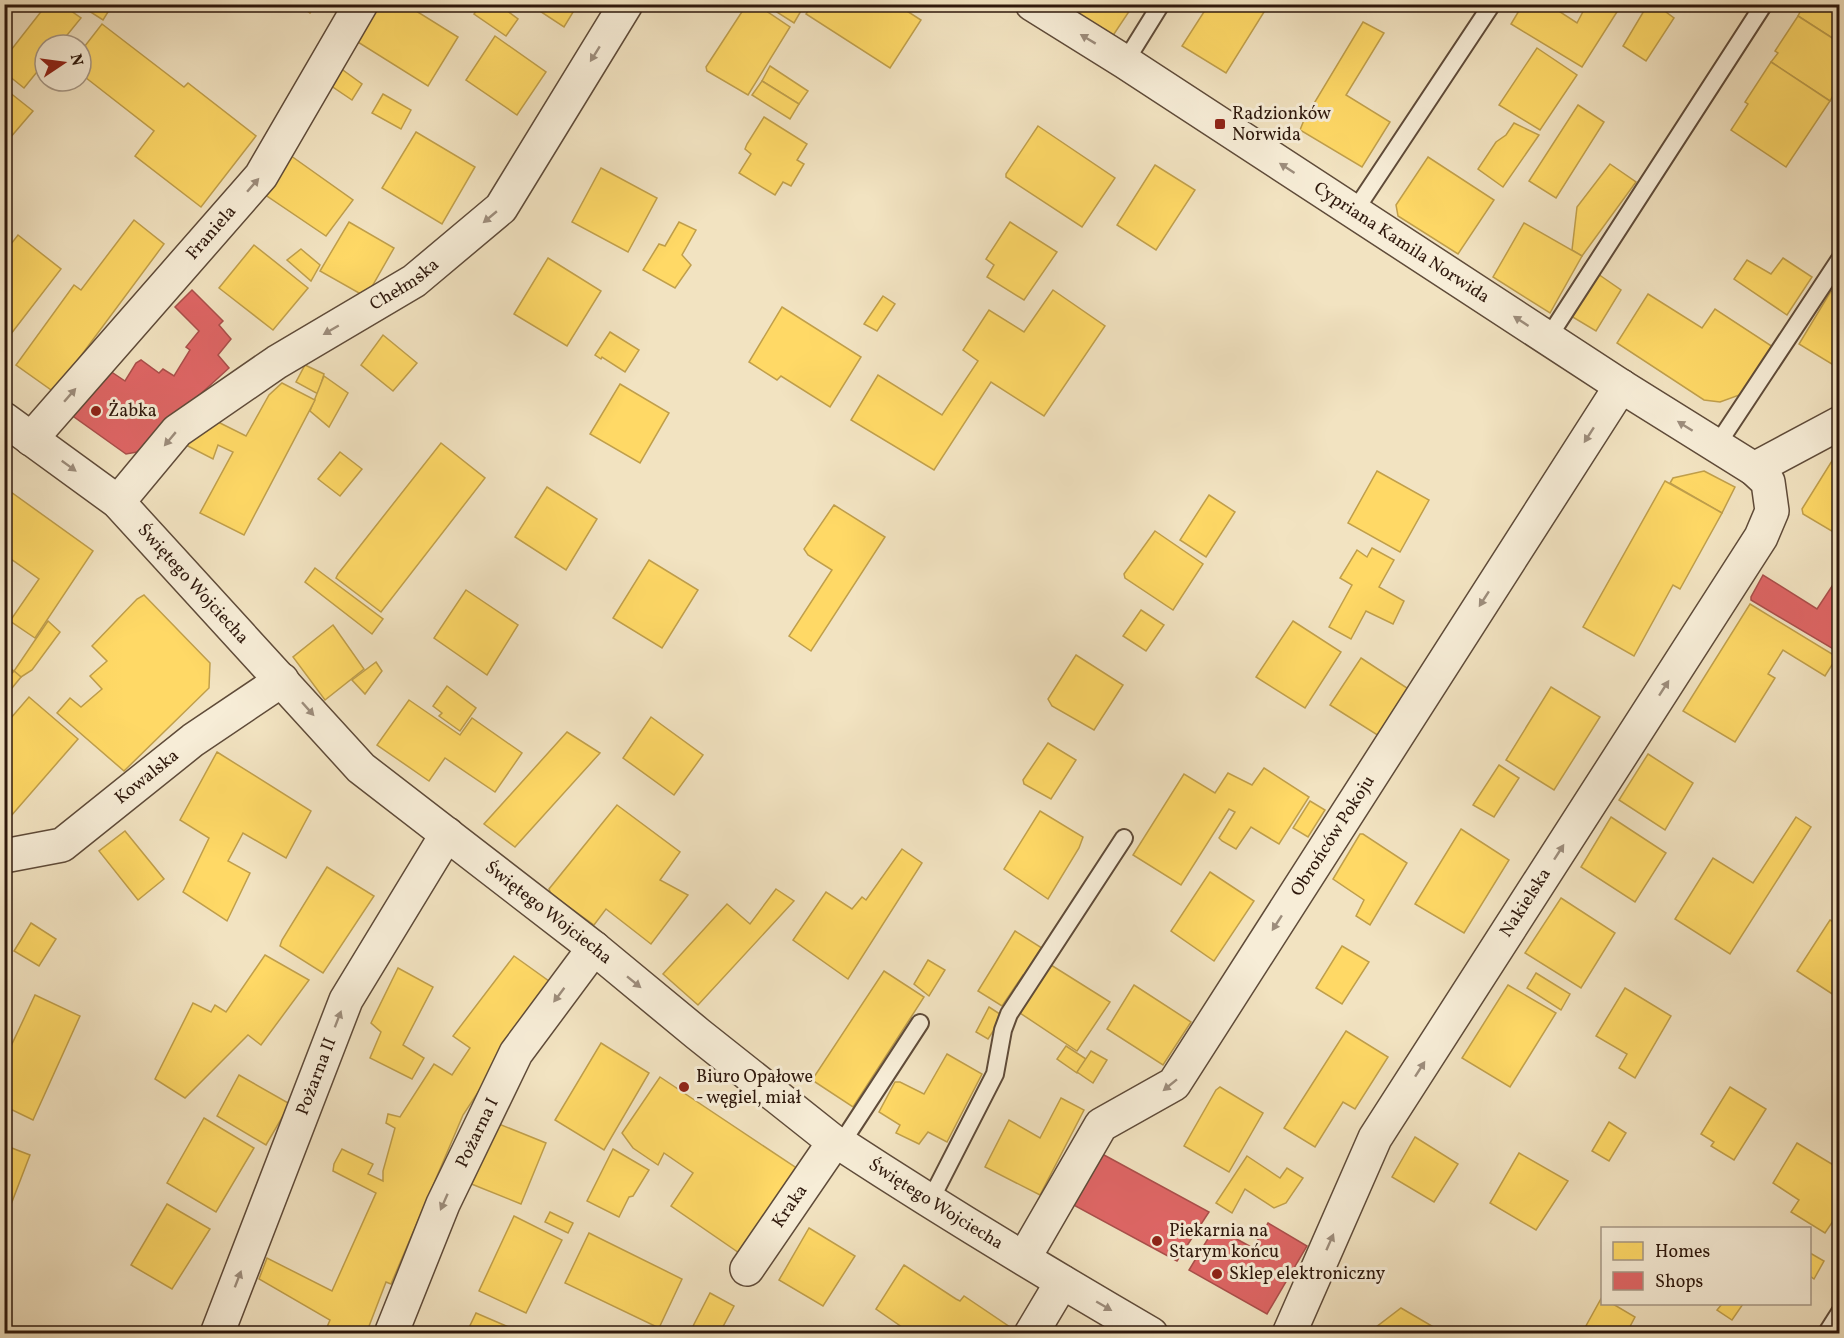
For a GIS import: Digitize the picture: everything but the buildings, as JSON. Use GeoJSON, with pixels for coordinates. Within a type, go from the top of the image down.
{"type":"FeatureCollection","features":[{"type":"Feature","properties":{"kind":"street","name":"Franiela"},"geometry":{"type":"LineString","coordinates":[[31,439],[261,176],[361,4]]}},
{"type":"Feature","properties":{"kind":"street","name":"Chełmska"},"geometry":{"type":"LineString","coordinates":[[118,502],[177,431],[277,362],[414,281],[501,208],[626,4]]}},
{"type":"Feature","properties":{"kind":"street","name":"Cypriana Kamila Norwida"},"geometry":{"type":"LineString","coordinates":[[1032,4],[1761,475]]}},
{"type":"Feature","properties":{"kind":"street","name":"Obrońców Pokoju"},"geometry":{"type":"LineString","coordinates":[[1024,1258],[1101,1125],[1174,1084],[1621,386]]}},
{"type":"Feature","properties":{"kind":"street","name":"Świętego Wojciecha"},"geometry":{"type":"LineString","coordinates":[[4,419],[118,502],[361,768],[594,948],[698,1034],[838,1143],[1062,1282],[1151,1334]]}},
{"type":"Feature","properties":{"kind":"street"},"geometry":{"type":"LineString","coordinates":[[1761,475],[1839,423]]}},
{"type":"Feature","properties":{"kind":"street","name":"Nakielska"},"geometry":{"type":"LineString","coordinates":[[1289,1334],[1376,1138],[1761,537],[1772,511],[1761,475]]}},
{"type":"Feature","properties":{"kind":"street","name":"Kowalska"},"geometry":{"type":"LineString","coordinates":[[4,856],[62,845],[193,740],[282,681]]}},
{"type":"Feature","properties":{"kind":"street","name":"Pożarna II"},"geometry":{"type":"LineString","coordinates":[[217,1334],[346,1000],[447,834]]}},
{"type":"Feature","properties":{"kind":"street","name":"Pożarna I"},"geometry":{"type":"LineString","coordinates":[[391,1334],[443,1204],[516,1053],[594,948]]}},
{"type":"Feature","properties":{"kind":"street","name":"Kraka"},"geometry":{"type":"LineString","coordinates":[[747,1269],[838,1143]]}},
{"type":"Feature","properties":{"kind":"street"},"geometry":{"type":"LineString","coordinates":[[1031,1334],[1062,1282]]}},
{"type":"Feature","properties":{"kind":"lane"},"geometry":{"type":"LineString","coordinates":[[1125,62],[1161,4]]}},
{"type":"Feature","properties":{"kind":"lane"},"geometry":{"type":"LineString","coordinates":[[1354,212],[1492,4]]}},
{"type":"Feature","properties":{"kind":"lane"},"geometry":{"type":"LineString","coordinates":[[1548,338],[1764,4]]}},
{"type":"Feature","properties":{"kind":"lane"},"geometry":{"type":"LineString","coordinates":[[1717,446],[1839,259]]}},
{"type":"Feature","properties":{"kind":"lane"},"geometry":{"type":"LineString","coordinates":[[930,1201],[995,1074],[1003,1029],[1010,1014],[1124,838]]}},
{"type":"Feature","properties":{"kind":"lane"},"geometry":{"type":"LineString","coordinates":[[838,1143],[920,1023]]}},
{"type":"Feature","properties":{"kind":"lane"},"geometry":{"type":"LineString","coordinates":[[1826,1334],[1839,1312]]}},
{"type":"Feature","properties":{"kind":"place","name":"Radzionków Norwida"},"geometry":{"type":"Point","coordinates":[1220,124]}},
{"type":"Feature","properties":{"kind":"place","name":"Żabka"},"geometry":{"type":"Point","coordinates":[96,411]}},
{"type":"Feature","properties":{"kind":"place","name":"Biuro Opałowe - węgiel, miał"},"geometry":{"type":"Point","coordinates":[684,1087]}},
{"type":"Feature","properties":{"kind":"place","name":"Piekarnia na Starym końcu"},"geometry":{"type":"Point","coordinates":[1157,1241]}},
{"type":"Feature","properties":{"kind":"place","name":"Sklep elektroniczny"},"geometry":{"type":"Point","coordinates":[1217,1274]}}]}
